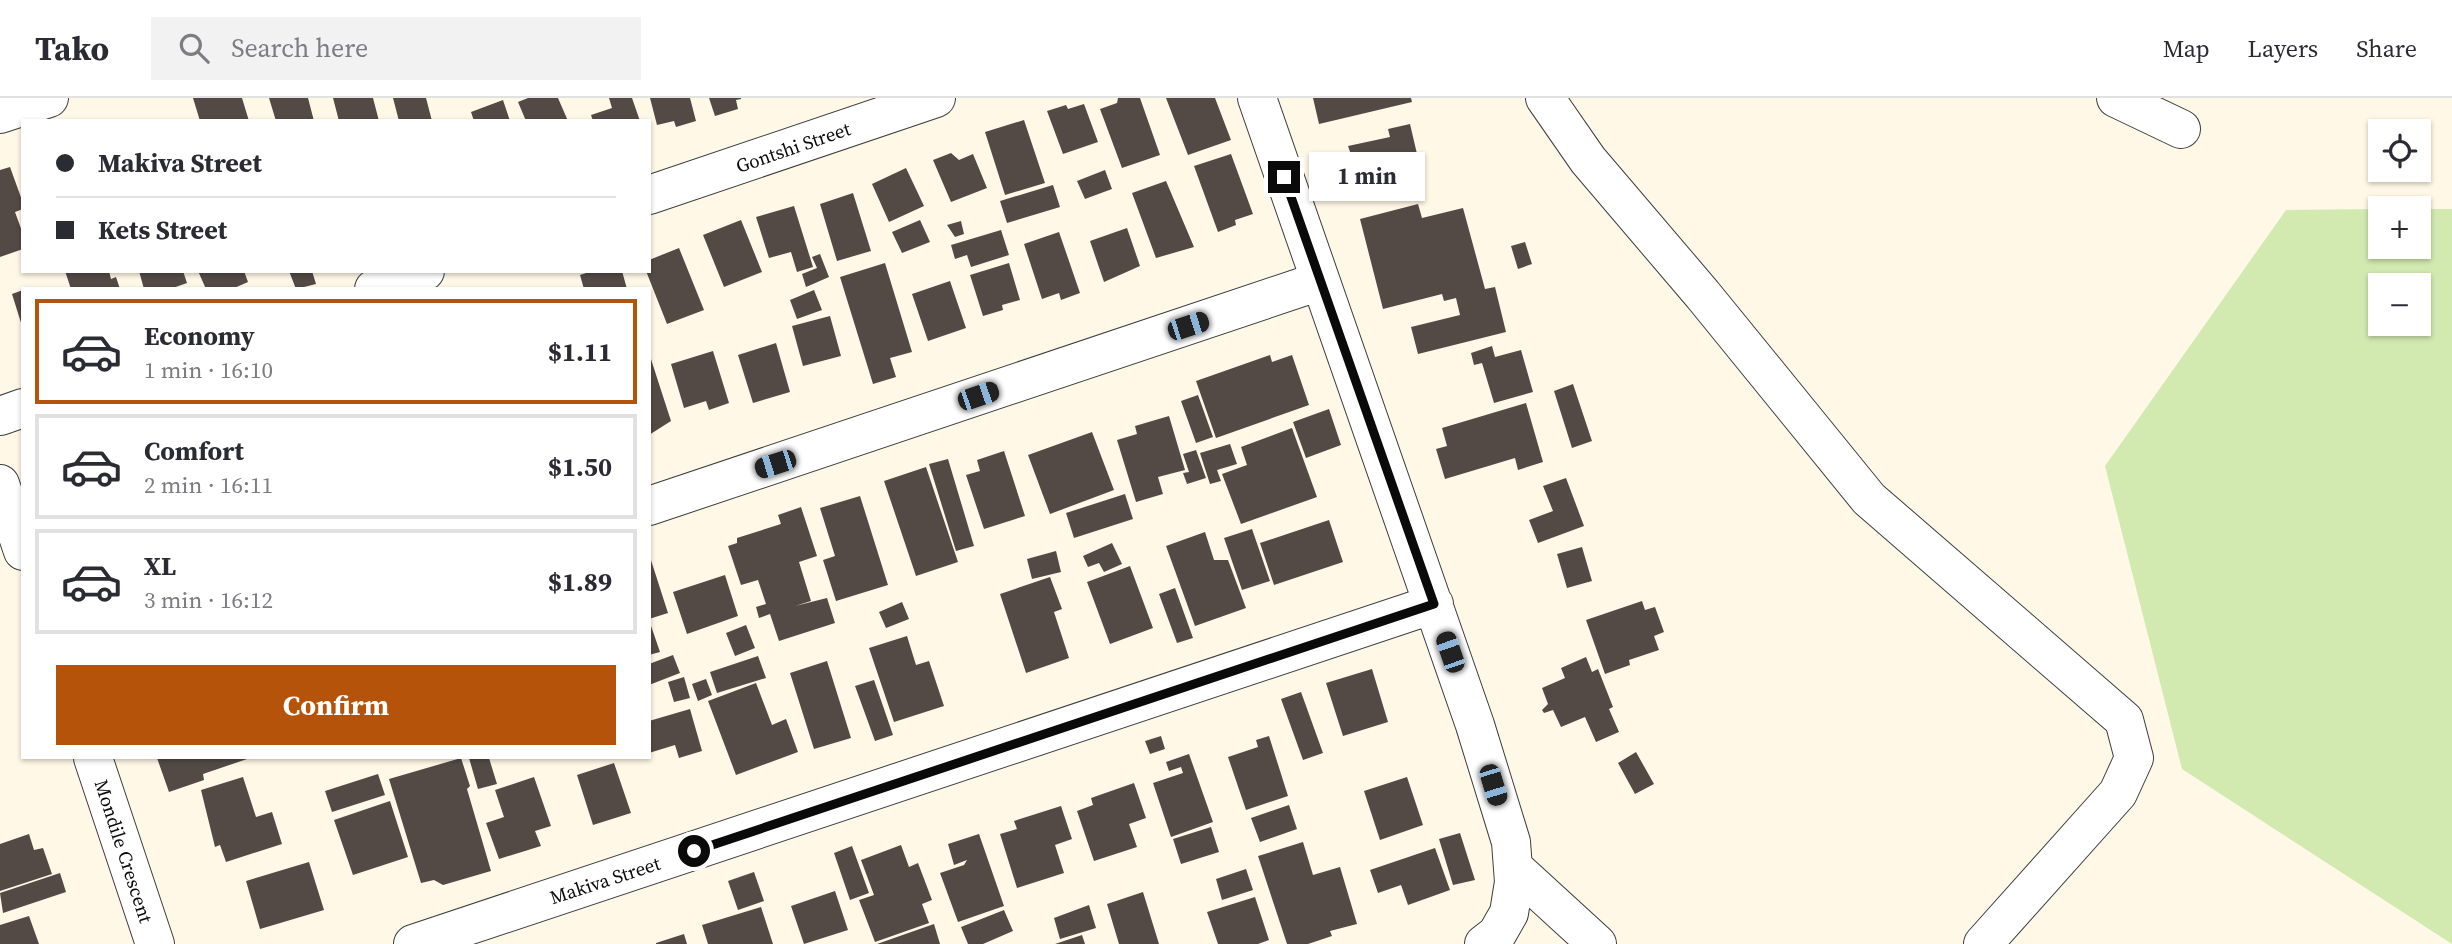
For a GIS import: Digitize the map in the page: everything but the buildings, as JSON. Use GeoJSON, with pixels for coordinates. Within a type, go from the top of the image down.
{"type":"FeatureCollection","features":[{"type":"Feature","properties":{"kind":"street"},"geometry":{"type":"LineString","coordinates":[[0,114],[49,98]]}},
{"type":"Feature","properties":{"kind":"street","name":"Gontshi Street"},"geometry":{"type":"LineString","coordinates":[[651,194],[936,98]]}},
{"type":"Feature","properties":{"kind":"street"},"geometry":{"type":"LineString","coordinates":[[1258,98],[1475,724],[1511,842],[1514,868],[1509,913],[1497,934],[1484,944]]}},
{"type":"Feature","properties":{"kind":"street"},"geometry":{"type":"LineString","coordinates":[[1545,98],[1588,160],[1703,295],[1869,499],[2124,720],[2134,758],[2118,793],[1983,944]]}},
{"type":"Feature","properties":{"kind":"street"},"geometry":{"type":"LineString","coordinates":[[2116,98],[2182,130]]}},
{"type":"Feature","properties":{"kind":"street"},"geometry":{"type":"LineString","coordinates":[[380,287],[419,273]]}},
{"type":"Feature","properties":{"kind":"street"},"geometry":{"type":"LineString","coordinates":[[651,505],[1320,281]]}},
{"type":"Feature","properties":{"kind":"street"},"geometry":{"type":"LineString","coordinates":[[0,416],[21,409]]}},
{"type":"Feature","properties":{"kind":"street"},"geometry":{"type":"LineString","coordinates":[[0,484],[21,545]]}},
{"type":"Feature","properties":{"kind":"street","name":"Makiva Street"},"geometry":{"type":"LineString","coordinates":[[413,944],[1434,604]]}},
{"type":"Feature","properties":{"kind":"street","name":"Mondile Crescent"},"geometry":{"type":"LineString","coordinates":[[93,759],[155,944]]}},
{"type":"Feature","properties":{"kind":"street"},"geometry":{"type":"LineString","coordinates":[[1514,868],[1597,944]]}},
{"type":"Feature","properties":{"kind":"green space"},"geometry":{"type":"Polygon","coordinates":[[[2368,209],[2368,259],[2431,259],[2431,209],[2452,209],[2452,944],[2182,769],[2105,466],[2286,210],[2368,209]]]}},
{"type":"Feature","properties":{"kind":"route"},"geometry":{"type":"LineString","coordinates":[[694,851],[1434,604],[1284,177]]}}]}
